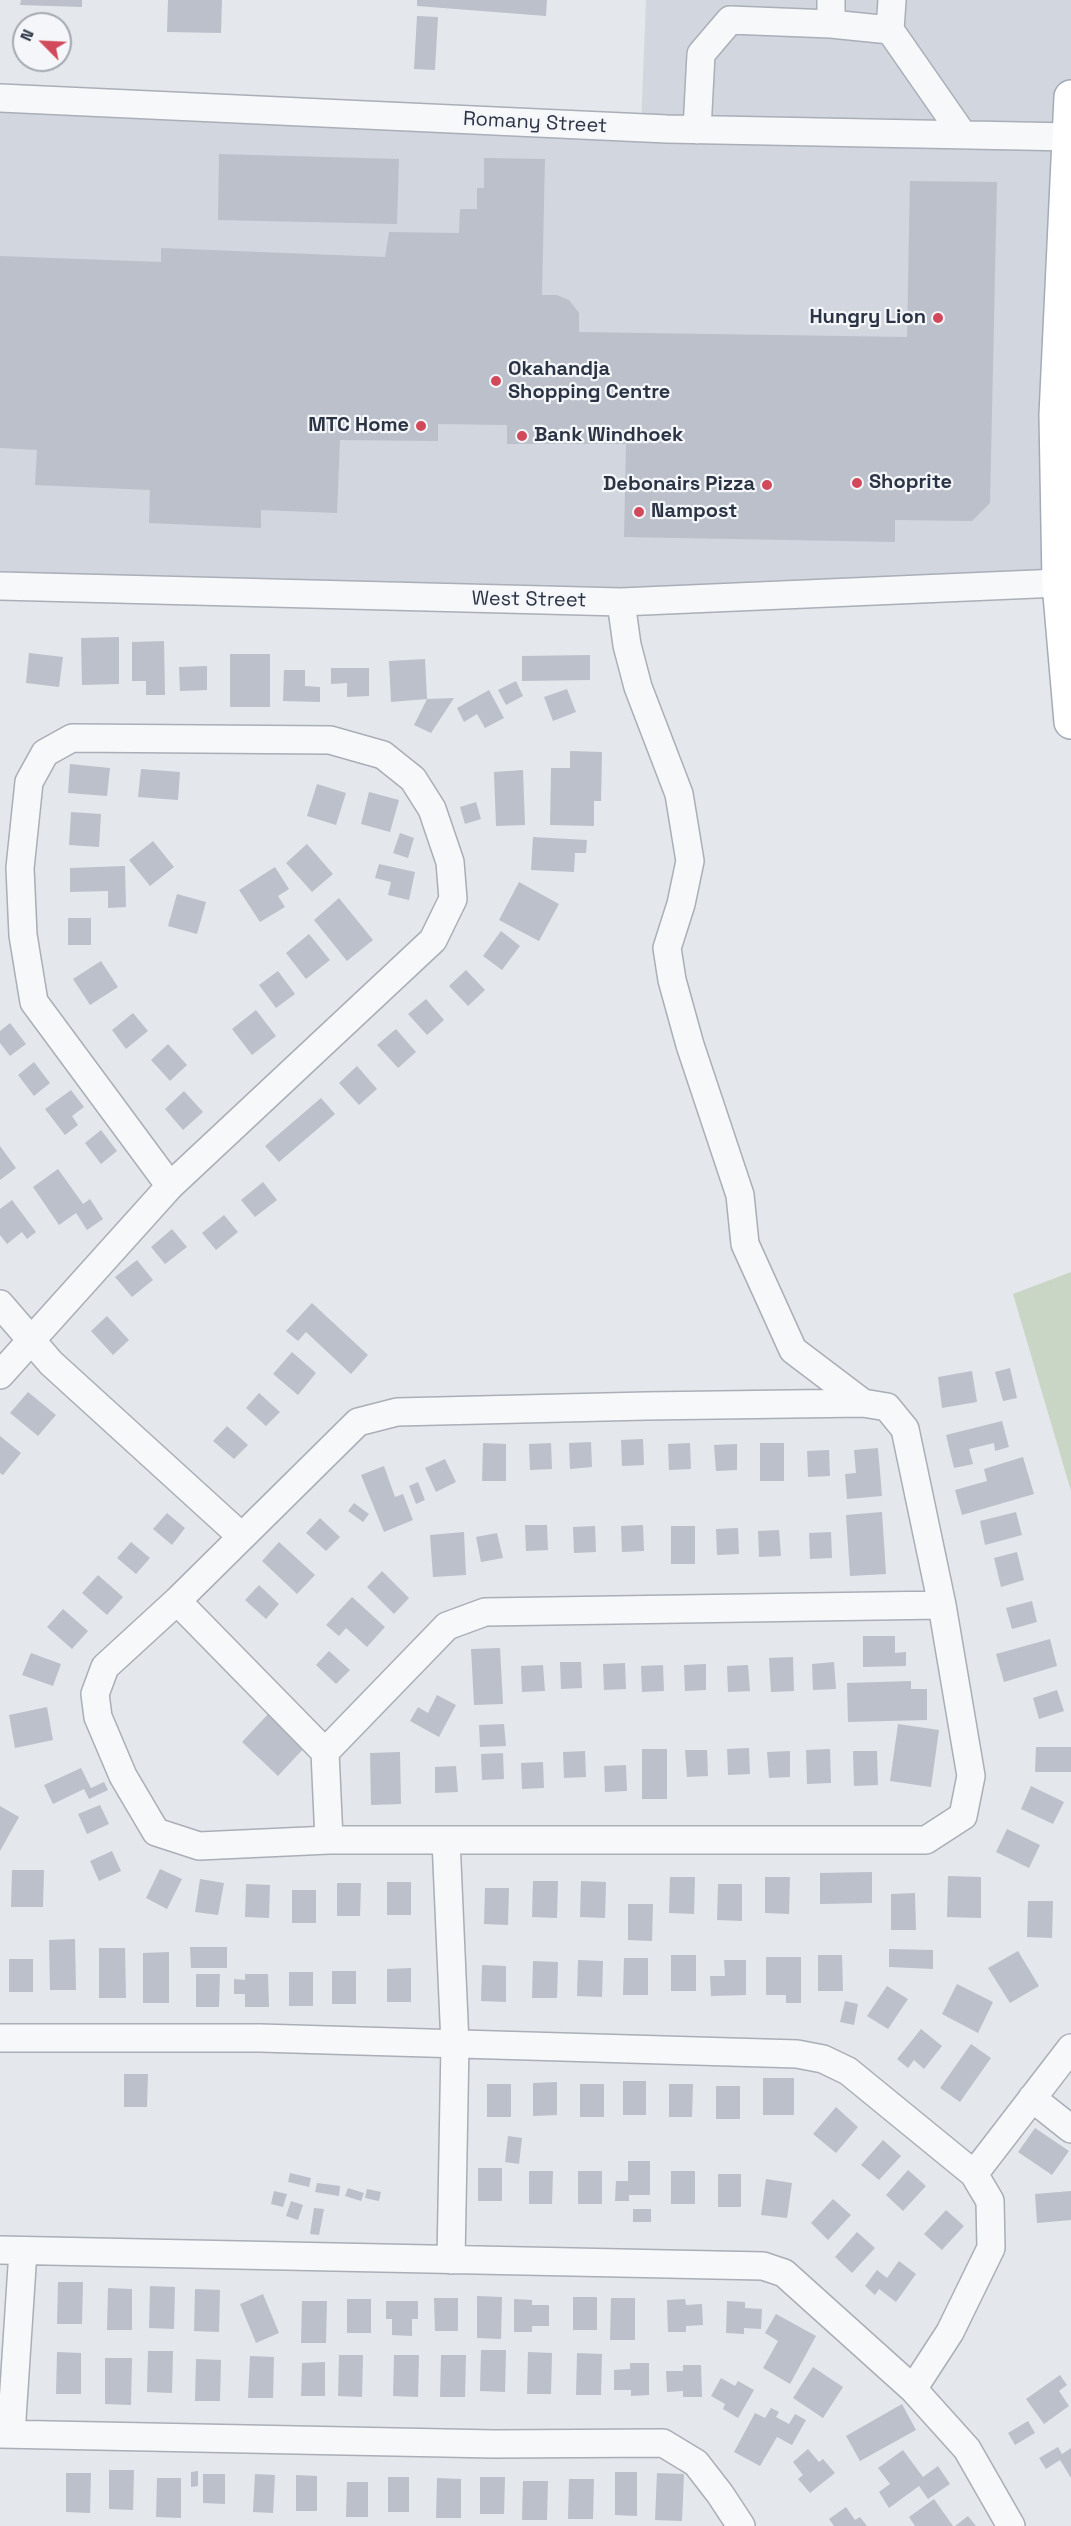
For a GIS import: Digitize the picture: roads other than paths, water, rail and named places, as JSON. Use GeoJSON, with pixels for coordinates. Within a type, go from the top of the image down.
{"type":"FeatureCollection","features":[{"type":"Feature","properties":{"kind":"main road"},"geometry":{"type":"LineString","coordinates":[[1071,97],[1056,414],[1059,583],[1071,722]]}},
{"type":"Feature","properties":{"kind":"street"},"geometry":{"type":"LineString","coordinates":[[892,0],[891,30],[963,135]]}},
{"type":"Feature","properties":{"kind":"street"},"geometry":{"type":"LineString","coordinates":[[697,130],[701,54],[730,20],[831,12],[891,30]]}},
{"type":"Feature","properties":{"kind":"street","name":"Romany Street"},"geometry":{"type":"LineString","coordinates":[[0,98],[697,130],[1070,137]]}},
{"type":"Feature","properties":{"kind":"street","name":"West Street"},"geometry":{"type":"LineString","coordinates":[[0,586],[621,602],[1059,583]]}},
{"type":"Feature","properties":{"kind":"street"},"geometry":{"type":"LineString","coordinates":[[621,602],[627,645],[638,687],[679,794],[690,861],[681,904],[666,948],[672,980],[690,1045],[740,1195],[745,1244],[793,1350],[863,1403]]}},
{"type":"Feature","properties":{"kind":"street"},"geometry":{"type":"LineString","coordinates":[[0,1375],[29,1340],[170,1186],[433,940],[453,899],[450,862],[432,809],[413,779],[383,755],[330,740],[72,738],[45,753],[29,782],[10,868],[34,1002],[170,1186]]}},
{"type":"Feature","properties":{"kind":"street"},"geometry":{"type":"LineString","coordinates":[[0,1304],[51,1363],[241,1536]]}},
{"type":"Feature","properties":{"kind":"street"},"geometry":{"type":"LineString","coordinates":[[863,1403],[887,1407],[905,1429],[942,1605],[971,1776],[963,1816],[926,1840],[329,1840],[199,1846],[156,1832],[123,1776],[98,1717],[95,1694],[105,1667],[177,1601],[241,1536],[358,1422],[397,1412],[863,1403]]}},
{"type":"Feature","properties":{"kind":"street"},"geometry":{"type":"LineString","coordinates":[[177,1601],[325,1752],[329,1840]]}},
{"type":"Feature","properties":{"kind":"street"},"geometry":{"type":"LineString","coordinates":[[325,1752],[447,1626],[485,1612],[942,1605]]}},
{"type":"Feature","properties":{"kind":"street"},"geometry":{"type":"LineString","coordinates":[[446,1840],[455,2044],[451,2260]]}},
{"type":"Feature","properties":{"kind":"street"},"geometry":{"type":"LineString","coordinates":[[0,2038],[260,2038],[797,2054],[823,2059],[848,2071],[974,2174],[990,2201],[992,2248],[950,2332],[913,2389]]}},
{"type":"Feature","properties":{"kind":"street"},"geometry":{"type":"LineString","coordinates":[[974,2174],[1071,2048]]}},
{"type":"Feature","properties":{"kind":"street"},"geometry":{"type":"LineString","coordinates":[[1032,2098],[1071,2129]]}},
{"type":"Feature","properties":{"kind":"street"},"geometry":{"type":"LineString","coordinates":[[741,2526],[696,2463],[663,2443],[482,2444],[5,2434],[12,2251],[763,2266],[784,2273],[913,2389],[967,2449],[1011,2526]]}},
{"type":"Feature","properties":{"kind":"place","name":"Hungry Lion"},"geometry":{"type":"Point","coordinates":[938,318]}},
{"type":"Feature","properties":{"kind":"place","name":"Okahandja Shopping Centre"},"geometry":{"type":"Point","coordinates":[496,381]}},
{"type":"Feature","properties":{"kind":"place","name":"MTC Home"},"geometry":{"type":"Point","coordinates":[421,426]}},
{"type":"Feature","properties":{"kind":"place","name":"Bank Windhoek"},"geometry":{"type":"Point","coordinates":[522,436]}},
{"type":"Feature","properties":{"kind":"place","name":"Shoprite"},"geometry":{"type":"Point","coordinates":[857,483]}},
{"type":"Feature","properties":{"kind":"place","name":"Debonairs Pizza"},"geometry":{"type":"Point","coordinates":[767,485]}},
{"type":"Feature","properties":{"kind":"place","name":"Nampost"},"geometry":{"type":"Point","coordinates":[639,512]}}]}
